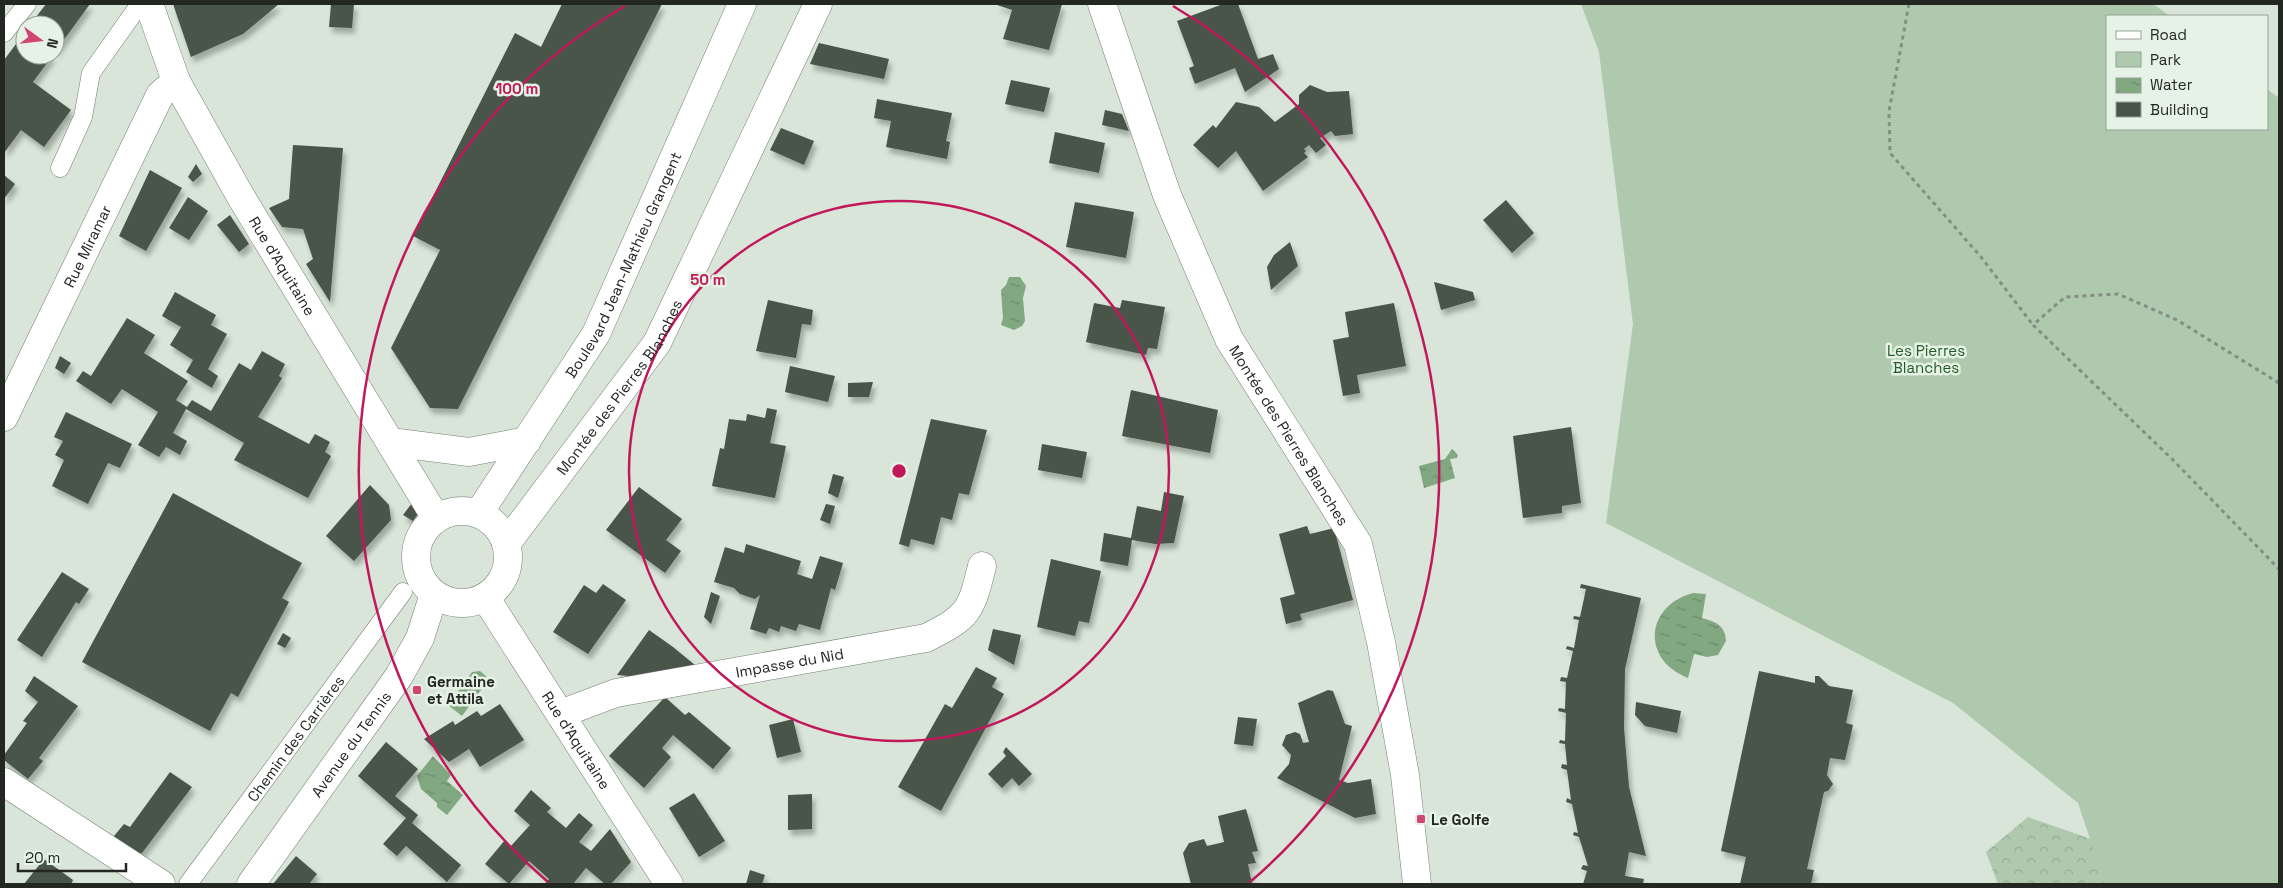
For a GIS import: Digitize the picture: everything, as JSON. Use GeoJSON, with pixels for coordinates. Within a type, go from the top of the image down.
{"type":"FeatureCollection","features":[{"type":"Feature","properties":{"kind":"street","name":"Rue d'Aquitaine"},"geometry":{"type":"LineString","coordinates":[[149,4],[176,80],[241,197],[436,518]]}},
{"type":"Feature","properties":{"kind":"street","name":"Boulevard Jean-Mathieu Grangent"},"geometry":{"type":"LineString","coordinates":[[479,513],[596,334],[742,4]]}},
{"type":"Feature","properties":{"kind":"street","name":"Montée des Pierres Blanches"},"geometry":{"type":"LineString","coordinates":[[506,544],[656,343],[818,4]]}},
{"type":"Feature","properties":{"kind":"street","name":"Montée des Pierres Blanches"},"geometry":{"type":"LineString","coordinates":[[1102,4],[1167,196],[1229,339],[1358,544],[1381,642],[1403,766],[1417,884]]}},
{"type":"Feature","properties":{"kind":"street","name":"Rue Miramar"},"geometry":{"type":"LineString","coordinates":[[4,417],[160,95],[176,80]]}},
{"type":"Feature","properties":{"kind":"street"},"geometry":{"type":"LineString","coordinates":[[390,442],[470,452],[527,441]]}},
{"type":"Feature","properties":{"kind":"street"},"geometry":{"type":"LineString","coordinates":[[465,510],[479,513],[492,521],[500,531],[506,544],[508,560],[505,574],[497,587],[485,597],[468,603],[450,602],[434,594],[419,574],[415,562],[420,537],[436,518],[450,512],[465,510]]}},
{"type":"Feature","properties":{"kind":"street","name":"Impasse du Nid"},"geometry":{"type":"LineString","coordinates":[[560,714],[616,693],[926,638],[957,622],[974,599],[982,566]]}},
{"type":"Feature","properties":{"kind":"street","name":"Avenue du Tennis"},"geometry":{"type":"LineString","coordinates":[[251,884],[399,676],[420,638],[434,594]]}},
{"type":"Feature","properties":{"kind":"street","name":"Rue d'Aquitaine"},"geometry":{"type":"LineString","coordinates":[[485,597],[669,884]]}},
{"type":"Feature","properties":{"kind":"street"},"geometry":{"type":"LineString","coordinates":[[4,782],[161,884]]}},
{"type":"Feature","properties":{"kind":"lane"},"geometry":{"type":"LineString","coordinates":[[4,33],[27,4]]}},
{"type":"Feature","properties":{"kind":"lane"},"geometry":{"type":"LineString","coordinates":[[60,168],[83,117],[91,73],[140,4]]}},
{"type":"Feature","properties":{"kind":"lane","name":"Chemin des Carrières"},"geometry":{"type":"LineString","coordinates":[[188,884],[404,592]]}},
{"type":"Feature","properties":{"kind":"path"},"geometry":{"type":"LineString","coordinates":[[1909,4],[1889,111],[1890,153],[1981,257],[2033,325],[2173,460],[2279,569]]}},
{"type":"Feature","properties":{"kind":"path"},"geometry":{"type":"LineString","coordinates":[[2033,325],[2065,297],[2118,294],[2177,320],[2279,383]]}},
{"type":"Feature","properties":{"kind":"green space","name":"Les Pierres Blanches"},"geometry":{"type":"Polygon","coordinates":[[[1581,4],[2153,4],[2169,15],[2106,15],[2106,130],[2268,130],[2268,90],[2279,98],[2279,884],[2105,884],[2078,803],[1953,703],[1606,523],[1633,324],[1599,52],[1581,4]]]}},
{"type":"Feature","properties":{"kind":"green space"},"geometry":{"type":"Polygon","coordinates":[[[2028,817],[2100,842],[2279,884],[1998,884],[1986,852],[2028,817]]]}},
{"type":"Feature","properties":{"kind":"water"},"geometry":{"type":"Polygon","coordinates":[[[1009,277],[1020,277],[1026,286],[1023,298],[1025,321],[1022,326],[1014,330],[1001,325],[1003,318],[1001,290],[1006,285],[1009,277]]]}},
{"type":"Feature","properties":{"kind":"water"},"geometry":{"type":"Polygon","coordinates":[[[1452,449],[1458,455],[1457,458],[1450,459],[1455,478],[1424,488],[1419,466],[1445,459],[1452,449]]]}},
{"type":"Feature","properties":{"kind":"water"},"geometry":{"type":"Polygon","coordinates":[[[1693,593],[1706,594],[1702,618],[1719,625],[1724,631],[1726,641],[1718,655],[1707,657],[1694,654],[1688,678],[1673,670],[1662,659],[1656,647],[1655,634],[1658,621],[1665,609],[1677,600],[1693,593]]]}},
{"type":"Feature","properties":{"kind":"water"},"geometry":{"type":"Polygon","coordinates":[[[480,671],[486,676],[486,683],[462,716],[448,705],[472,672],[480,671]]]}},
{"type":"Feature","properties":{"kind":"water"},"geometry":{"type":"Polygon","coordinates":[[[433,756],[451,775],[447,781],[463,795],[447,815],[421,789],[417,776],[433,756]]]}},
{"type":"Feature","properties":{"kind":"building"},"geometry":{"type":"Polygon","coordinates":[[[46,4],[90,4],[65,38],[65,15],[38,15],[46,4]]]}},
{"type":"Feature","properties":{"kind":"building"},"geometry":{"type":"Polygon","coordinates":[[[173,4],[279,4],[243,34],[191,57],[173,4]]]}},
{"type":"Feature","properties":{"kind":"building"},"geometry":{"type":"Polygon","coordinates":[[[331,4],[354,4],[352,28],[329,27],[331,4]]]}},
{"type":"Feature","properties":{"kind":"building"},"geometry":{"type":"Polygon","coordinates":[[[562,4],[662,4],[458,409],[430,408],[391,348],[440,250],[413,236],[515,33],[541,47],[562,4]]]}},
{"type":"Feature","properties":{"kind":"building"},"geometry":{"type":"Polygon","coordinates":[[[997,4],[1062,4],[1049,50],[1003,39],[1012,10],[997,4]]]}},
{"type":"Feature","properties":{"kind":"building"},"geometry":{"type":"Polygon","coordinates":[[[1223,4],[1238,4],[1258,59],[1273,54],[1279,69],[1245,92],[1235,68],[1195,84],[1189,68],[1194,66],[1177,21],[1223,4]]]}},
{"type":"Feature","properties":{"kind":"building"},"geometry":{"type":"Polygon","coordinates":[[[819,43],[889,59],[884,79],[810,64],[819,43]]]}},
{"type":"Feature","properties":{"kind":"building"},"geometry":{"type":"Polygon","coordinates":[[[15,45],[15,65],[46,65],[33,82],[71,110],[44,147],[21,130],[4,153],[4,60],[15,45]]]}},
{"type":"Feature","properties":{"kind":"building"},"geometry":{"type":"Polygon","coordinates":[[[1011,80],[1050,88],[1044,112],[1005,104],[1011,80]]]}},
{"type":"Feature","properties":{"kind":"building"},"geometry":{"type":"Polygon","coordinates":[[[1310,85],[1327,92],[1349,91],[1353,134],[1335,136],[1331,131],[1320,138],[1326,145],[1316,153],[1309,145],[1304,149],[1306,151],[1304,153],[1308,157],[1263,191],[1236,151],[1218,168],[1193,145],[1213,125],[1216,128],[1236,102],[1259,107],[1275,122],[1299,104],[1299,95],[1310,85]]]}},
{"type":"Feature","properties":{"kind":"building"},"geometry":{"type":"Polygon","coordinates":[[[877,99],[952,113],[946,141],[950,142],[947,159],[886,147],[891,121],[874,118],[877,99]]]}},
{"type":"Feature","properties":{"kind":"building"},"geometry":{"type":"Polygon","coordinates":[[[1105,110],[1122,114],[1129,131],[1102,125],[1105,110]]]}},
{"type":"Feature","properties":{"kind":"building"},"geometry":{"type":"Polygon","coordinates":[[[781,128],[814,141],[804,165],[770,150],[781,128]]]}},
{"type":"Feature","properties":{"kind":"building"},"geometry":{"type":"Polygon","coordinates":[[[1055,132],[1105,143],[1099,173],[1049,163],[1055,132]]]}},
{"type":"Feature","properties":{"kind":"building"},"geometry":{"type":"Polygon","coordinates":[[[293,145],[343,148],[330,302],[306,264],[313,259],[303,229],[282,227],[269,208],[289,199],[293,145]]]}},
{"type":"Feature","properties":{"kind":"building"},"geometry":{"type":"Polygon","coordinates":[[[196,164],[202,174],[193,182],[188,177],[196,164]]]}},
{"type":"Feature","properties":{"kind":"building"},"geometry":{"type":"Polygon","coordinates":[[[150,170],[182,188],[146,251],[119,236],[150,170]]]}},
{"type":"Feature","properties":{"kind":"building"},"geometry":{"type":"Polygon","coordinates":[[[4,175],[15,184],[4,199],[4,175]]]}},
{"type":"Feature","properties":{"kind":"building"},"geometry":{"type":"Polygon","coordinates":[[[188,197],[208,211],[189,240],[169,228],[188,197]]]}},
{"type":"Feature","properties":{"kind":"building"},"geometry":{"type":"Polygon","coordinates":[[[1506,200],[1534,233],[1512,253],[1483,220],[1506,200]]]}},
{"type":"Feature","properties":{"kind":"building"},"geometry":{"type":"Polygon","coordinates":[[[1075,202],[1134,212],[1126,258],[1066,247],[1075,202]]]}},
{"type":"Feature","properties":{"kind":"building"},"geometry":{"type":"Polygon","coordinates":[[[230,215],[249,244],[239,252],[217,225],[230,215]]]}},
{"type":"Feature","properties":{"kind":"building"},"geometry":{"type":"Polygon","coordinates":[[[1290,242],[1298,266],[1271,290],[1267,267],[1274,255],[1290,242]]]}},
{"type":"Feature","properties":{"kind":"building"},"geometry":{"type":"Polygon","coordinates":[[[1434,282],[1473,292],[1475,300],[1441,310],[1434,282]]]}},
{"type":"Feature","properties":{"kind":"building"},"geometry":{"type":"Polygon","coordinates":[[[175,292],[216,315],[211,325],[227,334],[208,369],[218,376],[212,388],[186,372],[193,360],[170,345],[181,327],[162,316],[175,292]]]}},
{"type":"Feature","properties":{"kind":"building"},"geometry":{"type":"Polygon","coordinates":[[[768,300],[813,310],[811,325],[802,324],[796,358],[756,351],[768,300]]]}},
{"type":"Feature","properties":{"kind":"building"},"geometry":{"type":"Polygon","coordinates":[[[1122,300],[1165,307],[1157,349],[1148,348],[1146,355],[1086,342],[1094,303],[1120,308],[1122,300]]]}},
{"type":"Feature","properties":{"kind":"building"},"geometry":{"type":"Polygon","coordinates":[[[1394,303],[1406,366],[1357,375],[1360,393],[1343,396],[1333,340],[1349,337],[1345,312],[1394,303]]]}},
{"type":"Feature","properties":{"kind":"building"},"geometry":{"type":"Polygon","coordinates":[[[127,318],[155,335],[144,353],[188,381],[176,400],[187,407],[192,400],[211,411],[239,363],[251,370],[262,351],[285,364],[279,376],[282,378],[258,417],[309,444],[315,434],[330,442],[325,452],[331,456],[308,498],[234,460],[244,443],[186,409],[173,433],[187,441],[180,455],[166,447],[159,457],[138,445],[158,412],[122,389],[111,404],[76,381],[83,371],[91,376],[127,318]]]}},
{"type":"Feature","properties":{"kind":"building"},"geometry":{"type":"Polygon","coordinates":[[[60,356],[71,363],[64,374],[55,368],[60,356]]]}},
{"type":"Feature","properties":{"kind":"building"},"geometry":{"type":"Polygon","coordinates":[[[790,366],[835,376],[828,402],[785,392],[790,366]]]}},
{"type":"Feature","properties":{"kind":"building"},"geometry":{"type":"Polygon","coordinates":[[[873,382],[869,397],[848,397],[848,383],[873,382]]]}},
{"type":"Feature","properties":{"kind":"building"},"geometry":{"type":"Polygon","coordinates":[[[1131,390],[1218,410],[1210,453],[1122,436],[1131,390]]]}},
{"type":"Feature","properties":{"kind":"building"},"geometry":{"type":"Polygon","coordinates":[[[767,408],[777,410],[770,443],[786,446],[775,498],[712,486],[720,448],[724,449],[729,419],[746,421],[747,414],[765,418],[767,408]]]}},
{"type":"Feature","properties":{"kind":"building"},"geometry":{"type":"Polygon","coordinates":[[[66,412],[132,444],[120,468],[108,463],[88,504],[52,486],[64,460],[55,455],[63,441],[54,437],[66,412]]]}},
{"type":"Feature","properties":{"kind":"building"},"geometry":{"type":"Polygon","coordinates":[[[931,419],[987,430],[969,495],[959,493],[952,520],[941,517],[934,545],[911,539],[909,547],[899,544],[931,419]]]}},
{"type":"Feature","properties":{"kind":"building"},"geometry":{"type":"Polygon","coordinates":[[[1571,427],[1581,503],[1562,506],[1562,513],[1523,518],[1513,436],[1571,427]]]}},
{"type":"Feature","properties":{"kind":"building"},"geometry":{"type":"Polygon","coordinates":[[[1042,444],[1087,452],[1082,478],[1038,470],[1042,444]]]}},
{"type":"Feature","properties":{"kind":"building"},"geometry":{"type":"Polygon","coordinates":[[[833,474],[844,477],[838,498],[828,493],[833,474]]]}},
{"type":"Feature","properties":{"kind":"building"},"geometry":{"type":"Polygon","coordinates":[[[370,485],[389,505],[391,520],[354,561],[326,536],[370,485]]]}},
{"type":"Feature","properties":{"kind":"building"},"geometry":{"type":"Polygon","coordinates":[[[639,487],[682,519],[666,540],[681,551],[665,573],[606,530],[639,487]]]}},
{"type":"Feature","properties":{"kind":"building"},"geometry":{"type":"Polygon","coordinates":[[[1164,492],[1184,496],[1174,543],[1155,544],[1132,540],[1128,566],[1100,561],[1104,533],[1131,538],[1137,506],[1161,511],[1164,492]]]}},
{"type":"Feature","properties":{"kind":"building"},"geometry":{"type":"Polygon","coordinates":[[[173,493],[302,563],[282,598],[289,602],[238,697],[231,693],[210,731],[82,662],[173,493]]]}},
{"type":"Feature","properties":{"kind":"building"},"geometry":{"type":"Polygon","coordinates":[[[415,499],[421,509],[413,521],[403,515],[415,499]]]}},
{"type":"Feature","properties":{"kind":"building"},"geometry":{"type":"Polygon","coordinates":[[[826,504],[835,506],[830,524],[820,520],[826,504]]]}},
{"type":"Feature","properties":{"kind":"building"},"geometry":{"type":"Polygon","coordinates":[[[1307,526],[1310,534],[1334,528],[1353,600],[1300,614],[1302,620],[1286,624],[1280,598],[1295,594],[1279,534],[1307,526]]]}},
{"type":"Feature","properties":{"kind":"building"},"geometry":{"type":"Polygon","coordinates":[[[746,544],[801,561],[797,574],[812,579],[820,556],[843,563],[835,590],[831,588],[820,630],[799,624],[796,631],[781,626],[779,632],[769,628],[766,634],[750,629],[760,595],[755,599],[740,594],[734,588],[714,582],[725,547],[744,553],[746,544]]]}},
{"type":"Feature","properties":{"kind":"building"},"geometry":{"type":"Polygon","coordinates":[[[1051,559],[1101,571],[1089,623],[1079,621],[1075,636],[1037,627],[1051,559]]]}},
{"type":"Feature","properties":{"kind":"building"},"geometry":{"type":"Polygon","coordinates":[[[62,572],[89,589],[79,604],[76,602],[42,657],[17,640],[62,572]]]}},
{"type":"Feature","properties":{"kind":"building"},"geometry":{"type":"Polygon","coordinates":[[[603,584],[626,600],[588,654],[553,632],[584,585],[596,593],[603,584]]]}},
{"type":"Feature","properties":{"kind":"building"},"geometry":{"type":"Polygon","coordinates":[[[1581,584],[1641,598],[1625,669],[1624,728],[1629,787],[1646,856],[1629,852],[1625,876],[1644,879],[1643,884],[1583,884],[1587,871],[1581,869],[1583,865],[1588,866],[1579,837],[1573,835],[1574,832],[1578,833],[1572,804],[1566,802],[1567,798],[1571,800],[1567,770],[1561,768],[1562,764],[1567,765],[1565,744],[1559,743],[1560,740],[1565,741],[1566,713],[1558,711],[1559,708],[1565,709],[1566,682],[1560,681],[1561,677],[1567,678],[1573,651],[1566,649],[1567,646],[1574,648],[1579,620],[1573,619],[1574,616],[1580,617],[1586,589],[1580,588],[1581,584]]]}},
{"type":"Feature","properties":{"kind":"building"},"geometry":{"type":"Polygon","coordinates":[[[711,592],[720,596],[711,624],[704,617],[711,592]]]}},
{"type":"Feature","properties":{"kind":"building"},"geometry":{"type":"Polygon","coordinates":[[[993,629],[1021,635],[1014,665],[988,650],[993,629]]]}},
{"type":"Feature","properties":{"kind":"building"},"geometry":{"type":"Polygon","coordinates":[[[649,630],[701,670],[652,678],[617,675],[649,630]]]}},
{"type":"Feature","properties":{"kind":"building"},"geometry":{"type":"Polygon","coordinates":[[[283,633],[291,638],[285,648],[277,644],[283,633]]]}},
{"type":"Feature","properties":{"kind":"building"},"geometry":{"type":"Polygon","coordinates":[[[976,667],[997,678],[992,687],[1004,694],[941,811],[898,787],[945,704],[952,708],[976,667]]]}},
{"type":"Feature","properties":{"kind":"building"},"geometry":{"type":"Polygon","coordinates":[[[1759,671],[1815,683],[1815,676],[1819,676],[1829,686],[1853,690],[1846,723],[1853,725],[1845,760],[1830,758],[1827,775],[1833,784],[1828,791],[1824,792],[1807,869],[1814,870],[1811,884],[1740,884],[1746,857],[1721,851],[1759,671]]]}},
{"type":"Feature","properties":{"kind":"building"},"geometry":{"type":"Polygon","coordinates":[[[34,676],[78,706],[39,758],[43,761],[28,779],[4,760],[4,755],[27,723],[23,721],[38,702],[25,691],[34,676]]]}},
{"type":"Feature","properties":{"kind":"building"},"geometry":{"type":"Polygon","coordinates":[[[1328,690],[1333,691],[1345,724],[1352,726],[1339,780],[1348,783],[1371,779],[1376,814],[1355,818],[1277,778],[1289,764],[1291,755],[1282,745],[1286,735],[1295,732],[1300,734],[1303,743],[1309,742],[1298,703],[1328,690]]]}},
{"type":"Feature","properties":{"kind":"building"},"geometry":{"type":"Polygon","coordinates":[[[665,697],[685,715],[689,712],[731,748],[713,769],[673,735],[662,748],[671,757],[644,788],[609,756],[665,697]]]}},
{"type":"Feature","properties":{"kind":"building"},"geometry":{"type":"Polygon","coordinates":[[[1636,702],[1681,711],[1677,733],[1645,726],[1635,715],[1636,702]]]}},
{"type":"Feature","properties":{"kind":"building"},"geometry":{"type":"Polygon","coordinates":[[[500,704],[524,740],[480,767],[469,749],[449,762],[424,739],[453,721],[455,725],[477,711],[481,716],[500,704]]]}},
{"type":"Feature","properties":{"kind":"building"},"geometry":{"type":"Polygon","coordinates":[[[1238,717],[1257,719],[1253,746],[1234,744],[1238,717]]]}},
{"type":"Feature","properties":{"kind":"building"},"geometry":{"type":"Polygon","coordinates":[[[793,719],[801,752],[777,758],[769,725],[793,719]]]}},
{"type":"Feature","properties":{"kind":"building"},"geometry":{"type":"Polygon","coordinates":[[[386,742],[418,769],[395,796],[418,815],[412,823],[461,865],[447,882],[406,846],[397,856],[383,844],[406,818],[358,776],[386,742]]]}},
{"type":"Feature","properties":{"kind":"building"},"geometry":{"type":"Polygon","coordinates":[[[1006,747],[1032,774],[1019,786],[1012,778],[1002,788],[988,774],[1006,756],[1003,752],[1006,747]]]}},
{"type":"Feature","properties":{"kind":"building"},"geometry":{"type":"Polygon","coordinates":[[[170,772],[192,787],[142,853],[126,854],[109,842],[124,824],[130,827],[170,772]]]}},
{"type":"Feature","properties":{"kind":"building"},"geometry":{"type":"Polygon","coordinates":[[[531,790],[551,808],[547,812],[566,828],[579,813],[593,825],[579,842],[591,851],[610,829],[631,862],[611,884],[605,884],[586,868],[573,884],[545,884],[549,879],[529,861],[509,884],[485,864],[505,840],[511,846],[530,825],[514,811],[531,790]]]}},
{"type":"Feature","properties":{"kind":"building"},"geometry":{"type":"Polygon","coordinates":[[[694,793],[725,841],[699,857],[669,808],[694,793]]]}},
{"type":"Feature","properties":{"kind":"building"},"geometry":{"type":"Polygon","coordinates":[[[812,794],[812,829],[788,830],[788,795],[812,794]]]}},
{"type":"Feature","properties":{"kind":"building"},"geometry":{"type":"Polygon","coordinates":[[[1246,809],[1258,851],[1252,852],[1256,863],[1248,864],[1252,884],[1191,884],[1183,853],[1189,843],[1204,839],[1207,846],[1224,842],[1218,816],[1246,809]]]}},
{"type":"Feature","properties":{"kind":"building"},"geometry":{"type":"Polygon","coordinates":[[[296,856],[317,874],[309,884],[273,884],[296,856]]]}},
{"type":"Feature","properties":{"kind":"building"},"geometry":{"type":"Polygon","coordinates":[[[44,859],[73,880],[71,884],[24,884],[44,859]]]}},
{"type":"Feature","properties":{"kind":"building"},"geometry":{"type":"Polygon","coordinates":[[[750,870],[765,875],[762,884],[746,884],[750,870]]]}},
{"type":"Feature","properties":{"kind":"place","name":"Germaine et Attila"},"geometry":{"type":"Point","coordinates":[417,690]}},
{"type":"Feature","properties":{"kind":"place","name":"Le Golfe"},"geometry":{"type":"Point","coordinates":[1421,819]}}]}
